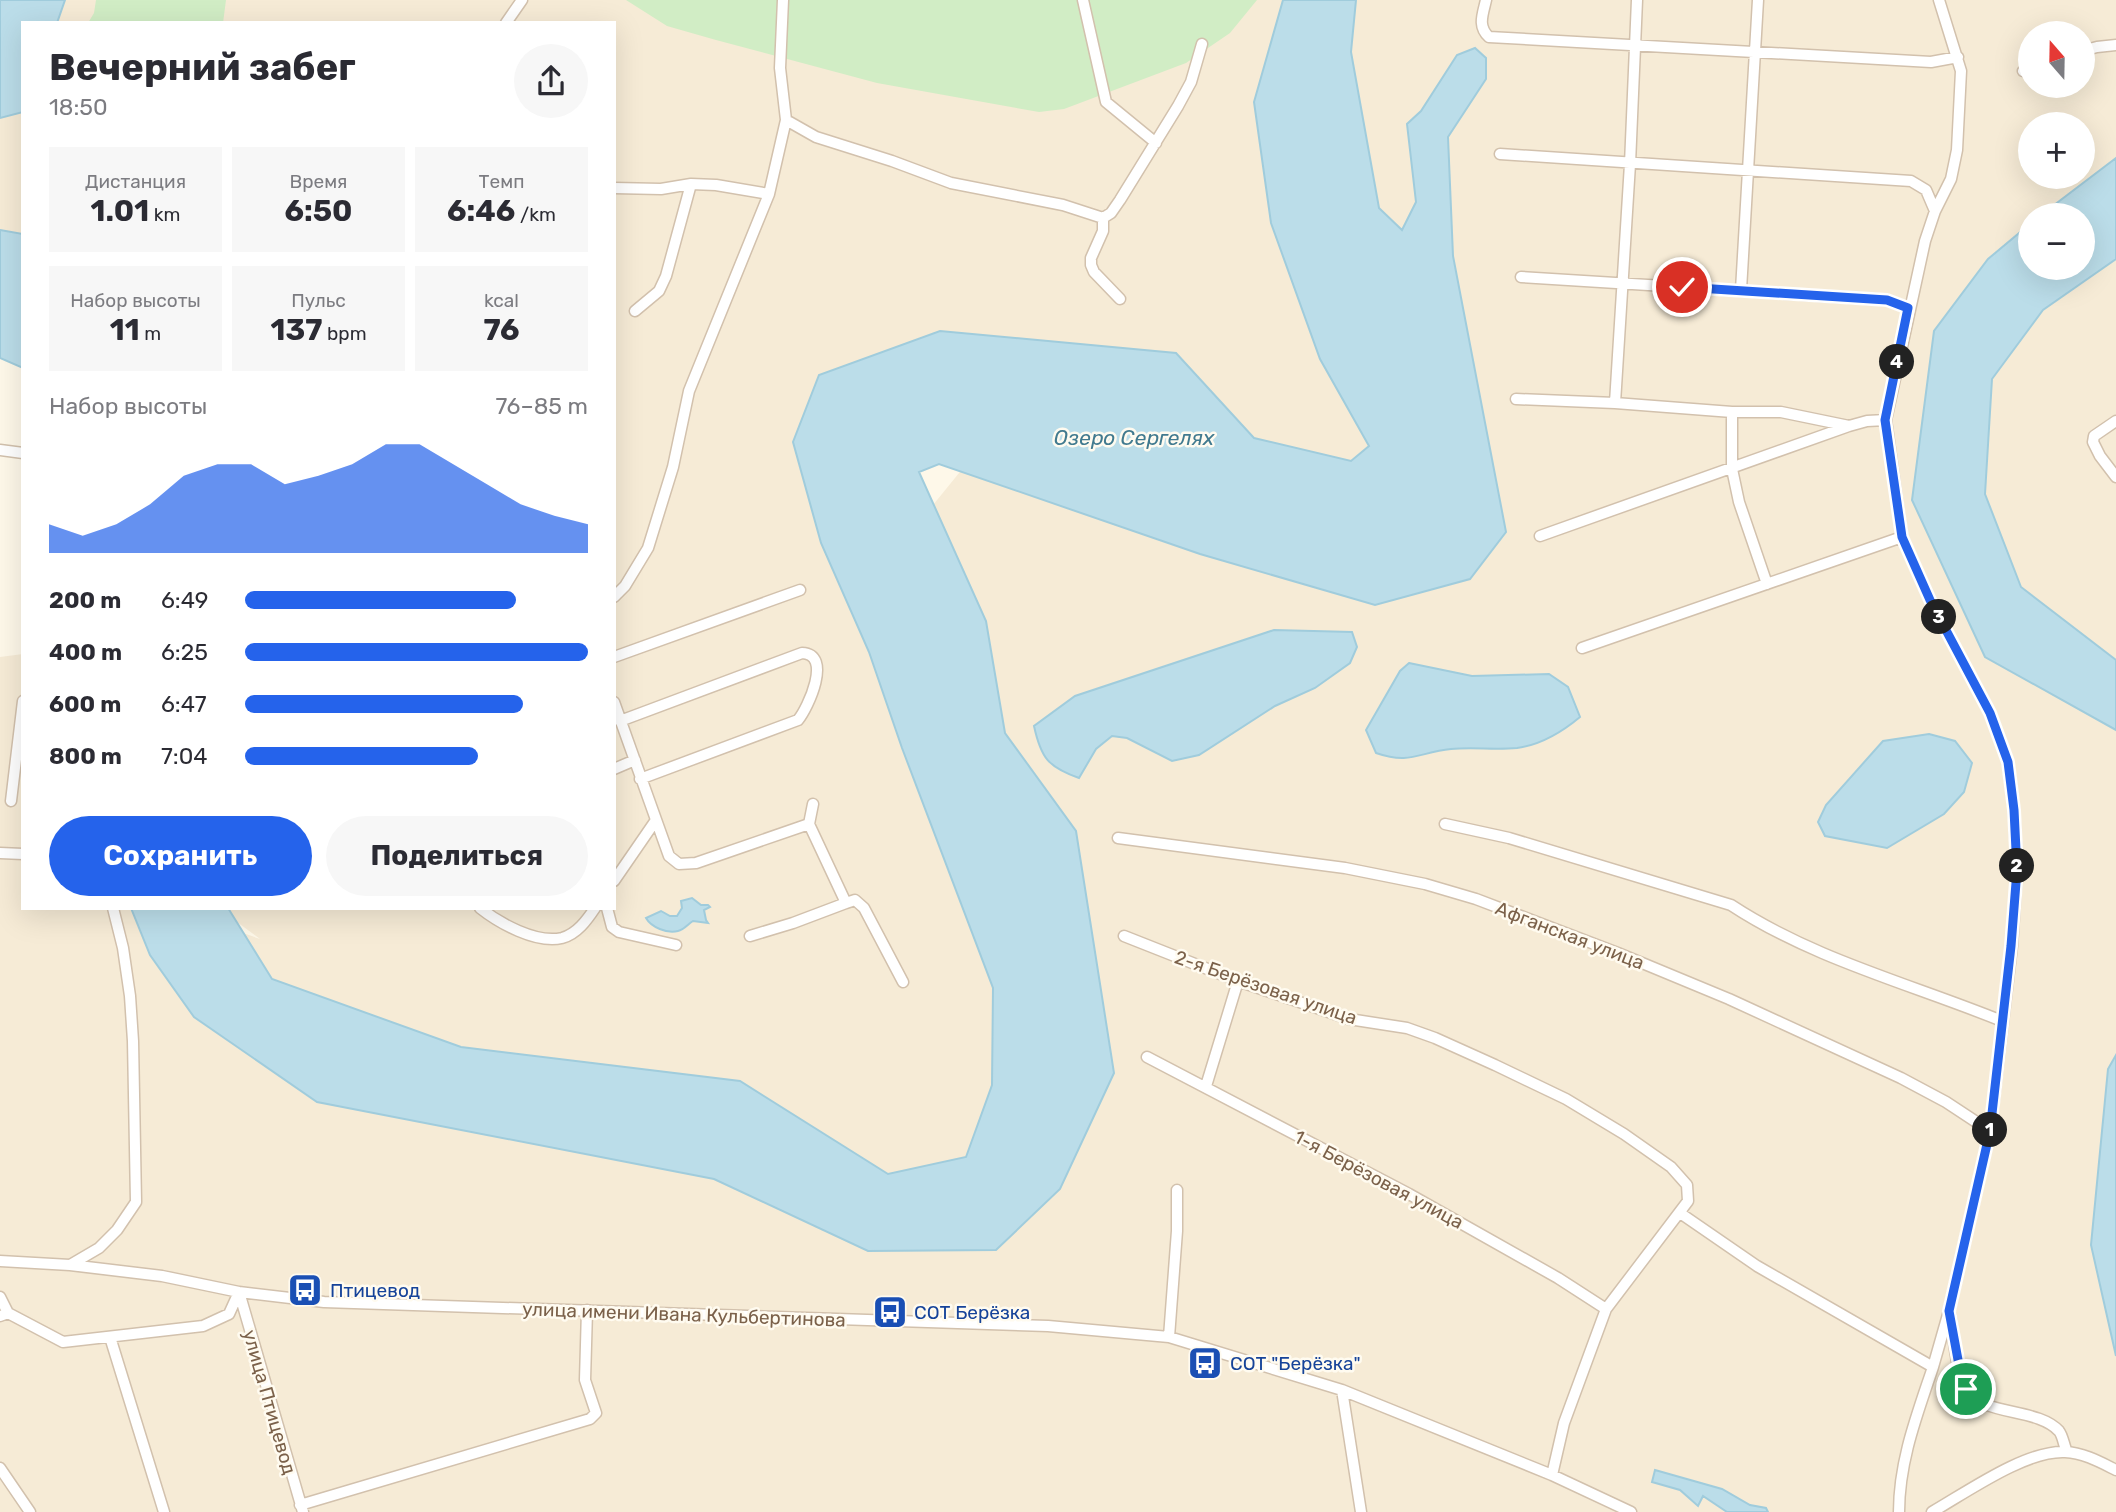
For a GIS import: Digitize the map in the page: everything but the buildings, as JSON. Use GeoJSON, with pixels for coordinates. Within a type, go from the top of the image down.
{"type":"FeatureCollection","features":[{"type":"Feature","properties":{"kind":"street"},"geometry":{"type":"LineString","coordinates":[[507,21],[522,0]]}},
{"type":"Feature","properties":{"kind":"street"},"geometry":{"type":"LineString","coordinates":[[620,585],[648,548],[673,467],[689,391],[769,194],[786,120],[780,68],[783,0]]}},
{"type":"Feature","properties":{"kind":"street"},"geometry":{"type":"LineString","coordinates":[[1083,0],[1106,102],[1156,143]]}},
{"type":"Feature","properties":{"kind":"street"},"geometry":{"type":"LineString","coordinates":[[1486,0],[1481,24],[1489,37],[1931,62],[1958,57]]}},
{"type":"Feature","properties":{"kind":"street"},"geometry":{"type":"LineString","coordinates":[[1615,403],[1637,0]]}},
{"type":"Feature","properties":{"kind":"street"},"geometry":{"type":"LineString","coordinates":[[1741,290],[1758,0]]}},
{"type":"Feature","properties":{"kind":"street"},"geometry":{"type":"LineString","coordinates":[[1899,1512],[1899,1482],[1949,1311],[1990,1131],[2017,870],[2008,762],[1990,713],[1930,600],[1902,537],[1885,420],[1925,241],[1951,178],[1957,150],[1962,93],[1961,71],[1939,0]]}},
{"type":"Feature","properties":{"kind":"street"},"geometry":{"type":"LineString","coordinates":[[786,120],[816,137],[951,183],[1063,205],[1102,218],[1111,213],[1156,143],[1191,82],[1202,44]]}},
{"type":"Feature","properties":{"kind":"street"},"geometry":{"type":"LineString","coordinates":[[2095,48],[2116,45]]}},
{"type":"Feature","properties":{"kind":"street"},"geometry":{"type":"LineString","coordinates":[[1500,155],[1911,181],[1926,190],[1935,212]]}},
{"type":"Feature","properties":{"kind":"street"},"geometry":{"type":"LineString","coordinates":[[616,188],[661,189],[691,184],[716,185],[769,194]]}},
{"type":"Feature","properties":{"kind":"street"},"geometry":{"type":"LineString","coordinates":[[635,311],[659,291],[666,276],[691,184]]}},
{"type":"Feature","properties":{"kind":"street"},"geometry":{"type":"LineString","coordinates":[[1102,218],[1103,231],[1091,258],[1091,265],[1094,272],[1119,299]]}},
{"type":"Feature","properties":{"kind":"street"},"geometry":{"type":"LineString","coordinates":[[1521,278],[1887,300],[1908,308]]}},
{"type":"Feature","properties":{"kind":"street"},"geometry":{"type":"LineString","coordinates":[[1516,399],[1732,412],[1781,412],[1849,426]]}},
{"type":"Feature","properties":{"kind":"street"},"geometry":{"type":"LineString","coordinates":[[1732,412],[1732,468],[1739,502],[1767,584]]}},
{"type":"Feature","properties":{"kind":"street"},"geometry":{"type":"LineString","coordinates":[[1540,536],[1849,426],[1885,420]]}},
{"type":"Feature","properties":{"kind":"street"},"geometry":{"type":"LineString","coordinates":[[2116,421],[2094,436],[2093,442],[2116,477]]}},
{"type":"Feature","properties":{"kind":"street"},"geometry":{"type":"LineString","coordinates":[[0,450],[21,453]]}},
{"type":"Feature","properties":{"kind":"street"},"geometry":{"type":"LineString","coordinates":[[1582,648],[1902,537]]}},
{"type":"Feature","properties":{"kind":"street"},"geometry":{"type":"LineString","coordinates":[[616,656],[800,590]]}},
{"type":"Feature","properties":{"kind":"street"},"geometry":{"type":"LineString","coordinates":[[620,721],[802,653],[808,653],[812,657],[817,673],[816,685],[798,720],[640,779]]}},
{"type":"Feature","properties":{"kind":"street"},"geometry":{"type":"LineString","coordinates":[[616,708],[669,856],[679,864],[696,863],[808,824]]}},
{"type":"Feature","properties":{"kind":"street"},"geometry":{"type":"LineString","coordinates":[[11,801],[21,718]]}},
{"type":"Feature","properties":{"kind":"street"},"geometry":{"type":"LineString","coordinates":[[616,768],[635,760]]}},
{"type":"Feature","properties":{"kind":"street"},"geometry":{"type":"LineString","coordinates":[[813,804],[808,824],[846,903]]}},
{"type":"Feature","properties":{"kind":"street"},"geometry":{"type":"LineString","coordinates":[[616,878],[656,820]]}},
{"type":"Feature","properties":{"kind":"street"},"geometry":{"type":"LineString","coordinates":[[1445,824],[1509,838],[1731,905],[1802,945],[2002,1021]]}},
{"type":"Feature","properties":{"kind":"street","name":"Афганская улица"},"geometry":{"type":"LineString","coordinates":[[1118,838],[1345,868],[1424,884],[1476,899],[1729,999],[1901,1078],[1946,1102],[1990,1131]]}},
{"type":"Feature","properties":{"kind":"street"},"geometry":{"type":"LineString","coordinates":[[0,852],[21,854]]}},
{"type":"Feature","properties":{"kind":"street"},"geometry":{"type":"LineString","coordinates":[[750,936],[855,900],[864,908],[903,982]]}},
{"type":"Feature","properties":{"kind":"street"},"geometry":{"type":"LineString","coordinates":[[70,1265],[99,1248],[117,1230],[136,1202],[130,996],[123,948],[114,910]]}},
{"type":"Feature","properties":{"kind":"street"},"geometry":{"type":"LineString","coordinates":[[482,910],[498,923],[519,931],[562,938],[575,931],[593,910]]}},
{"type":"Feature","properties":{"kind":"street"},"geometry":{"type":"LineString","coordinates":[[608,910],[612,927],[619,932],[676,946]]}},
{"type":"Feature","properties":{"kind":"street","name":"2-я Берёзовая улица"},"geometry":{"type":"LineString","coordinates":[[1124,936],[1238,981],[1349,1019],[1407,1028],[1435,1038],[1566,1099],[1624,1134],[1671,1167],[1687,1185],[1688,1201],[1680,1213]]}},
{"type":"Feature","properties":{"kind":"street"},"geometry":{"type":"LineString","coordinates":[[1206,1086],[1238,981]]}},
{"type":"Feature","properties":{"kind":"street","name":"1-я Берёзовая улица"},"geometry":{"type":"LineString","coordinates":[[1147,1057],[1409,1194],[1558,1278],[1606,1309]]}},
{"type":"Feature","properties":{"kind":"street"},"geometry":{"type":"LineString","coordinates":[[1169,1337],[1177,1231],[1177,1190]]}},
{"type":"Feature","properties":{"kind":"street"},"geometry":{"type":"LineString","coordinates":[[1552,1475],[1564,1423],[1606,1309],[1680,1213],[1757,1266],[1933,1367]]}},
{"type":"Feature","properties":{"kind":"street","name":"улица имени Ивана Кульбертинова"},"geometry":{"type":"LineString","coordinates":[[0,1261],[70,1265],[162,1276],[239,1293],[324,1302],[1048,1326],[1169,1337],[1342,1390],[1552,1475],[1631,1512]]}},
{"type":"Feature","properties":{"kind":"street"},"geometry":{"type":"LineString","coordinates":[[0,1297],[4,1314],[63,1342],[203,1326],[229,1314],[239,1293]]}},
{"type":"Feature","properties":{"kind":"street","name":"улица Птицевод"},"geometry":{"type":"LineString","coordinates":[[239,1293],[301,1508]]}},
{"type":"Feature","properties":{"kind":"street"},"geometry":{"type":"LineString","coordinates":[[301,1508],[590,1419],[596,1413],[585,1380],[587,1310]]}},
{"type":"Feature","properties":{"kind":"street"},"geometry":{"type":"LineString","coordinates":[[1949,1311],[1961,1376],[1966,1389],[1976,1399],[2039,1419],[2059,1432],[2067,1452]]}},
{"type":"Feature","properties":{"kind":"street"},"geometry":{"type":"LineString","coordinates":[[110,1337],[164,1512]]}},
{"type":"Feature","properties":{"kind":"street"},"geometry":{"type":"LineString","coordinates":[[1342,1390],[1361,1512]]}},
{"type":"Feature","properties":{"kind":"street"},"geometry":{"type":"LineString","coordinates":[[1932,1512],[2016,1464],[2045,1453],[2067,1452],[2092,1458],[2116,1470]]}},
{"type":"Feature","properties":{"kind":"street"},"geometry":{"type":"LineString","coordinates":[[0,1468],[30,1512]]}},
{"type":"Feature","properties":{"kind":"shaded area"},"geometry":{"type":"Polygon","coordinates":[[[0,0],[2116,0],[2116,1512],[0,1512],[0,657],[21,654],[21,910],[178,910],[260,939],[221,910],[616,910],[616,21],[21,21],[21,265],[0,267],[0,0]],[[946,409],[869,548],[933,505],[994,430],[946,409]]]}},
{"type":"Feature","properties":{"kind":"green space"},"geometry":{"type":"Polygon","coordinates":[[[96,0],[226,0],[223,21],[89,21],[94,13],[96,0]]]}},
{"type":"Feature","properties":{"kind":"green space"},"geometry":{"type":"Polygon","coordinates":[[[626,0],[1257,0],[1230,33],[1186,63],[1064,109],[1039,112],[877,83],[716,40],[667,26],[626,0]]]}},
{"type":"Feature","properties":{"kind":"water"},"geometry":{"type":"Polygon","coordinates":[[[0,0],[65,0],[58,21],[21,21],[21,113],[0,118],[0,0]]]}},
{"type":"Feature","properties":{"kind":"water","name":"Озеро Сергелях"},"geometry":{"type":"Polygon","coordinates":[[[1283,0],[1356,0],[1351,52],[1379,208],[1402,230],[1416,202],[1407,124],[1421,111],[1457,55],[1475,48],[1486,58],[1486,79],[1448,137],[1453,256],[1506,532],[1470,579],[1375,605],[1200,554],[939,464],[919,472],[986,621],[1005,733],[1076,831],[1114,1073],[1060,1189],[996,1250],[868,1251],[714,1179],[317,1102],[194,1017],[150,955],[132,910],[229,910],[272,979],[461,1047],[740,1081],[888,1174],[966,1157],[992,1085],[993,988],[902,748],[869,652],[821,543],[793,442],[819,375],[940,331],[1176,353],[1254,438],[1351,461],[1369,446],[1320,359],[1271,223],[1254,102],[1283,0]]]}},
{"type":"Feature","properties":{"kind":"water"},"geometry":{"type":"Polygon","coordinates":[[[2116,158],[2116,259],[2095,274],[2095,203],[2057,203],[2075,189],[2095,189],[2095,174],[2116,158]]]}},
{"type":"Feature","properties":{"kind":"water"},"geometry":{"type":"Polygon","coordinates":[[[0,230],[21,234],[21,367],[0,358],[0,230]]]}},
{"type":"Feature","properties":{"kind":"water"},"geometry":{"type":"Polygon","coordinates":[[[2018,234],[2018,280],[2086,280],[2043,310],[1992,379],[1985,494],[2021,587],[2116,660],[2116,730],[1985,657],[1912,500],[1934,331],[1988,259],[2018,234]]]}},
{"type":"Feature","properties":{"kind":"water"},"geometry":{"type":"Polygon","coordinates":[[[1274,630],[1352,632],[1357,647],[1350,663],[1315,688],[1275,706],[1199,755],[1172,761],[1127,738],[1112,736],[1096,749],[1079,778],[1060,770],[1043,754],[1034,726],[1075,696],[1274,630]]]}},
{"type":"Feature","properties":{"kind":"water"},"geometry":{"type":"Polygon","coordinates":[[[1409,663],[1472,676],[1549,674],[1568,687],[1580,717],[1550,737],[1517,748],[1451,749],[1407,758],[1376,753],[1366,730],[1400,671],[1409,663]]]}},
{"type":"Feature","properties":{"kind":"water"},"geometry":{"type":"Polygon","coordinates":[[[1929,734],[1955,741],[1972,763],[1964,792],[1944,814],[1887,848],[1825,836],[1818,822],[1826,805],[1883,741],[1929,734]]]}},
{"type":"Feature","properties":{"kind":"water"},"geometry":{"type":"Polygon","coordinates":[[[692,898],[701,905],[710,907],[704,910],[708,923],[693,921],[674,932],[655,927],[646,918],[661,911],[677,916],[682,908],[681,901],[692,898]]]}},
{"type":"Feature","properties":{"kind":"water"},"geometry":{"type":"Polygon","coordinates":[[[2116,1055],[2116,1356],[2091,1245],[2108,1069],[2116,1055]]]}},
{"type":"Feature","properties":{"kind":"water"},"geometry":{"type":"Polygon","coordinates":[[[1655,1470],[1722,1489],[1750,1505],[1766,1508],[1768,1512],[1727,1512],[1703,1496],[1698,1506],[1680,1490],[1652,1482],[1655,1470]]]}},
{"type":"Feature","properties":{"kind":"place","name":"Птицевод"},"geometry":{"type":"Point","coordinates":[305,1290]}},
{"type":"Feature","properties":{"kind":"place","name":"СОТ Берёзка"},"geometry":{"type":"Point","coordinates":[890,1312]}},
{"type":"Feature","properties":{"kind":"place","name":"СОТ \"Берёзка\""},"geometry":{"type":"Point","coordinates":[1205,1363]}},
{"type":"Feature","properties":{"kind":"route"},"geometry":{"type":"LineString","coordinates":[[1682,287],[1887,300],[1908,308],[1885,420],[1902,537],[1953,646],[1990,713],[2008,762],[2014,810],[2017,870],[1990,1131],[1949,1311],[1961,1376],[1966,1389]]}}]}
